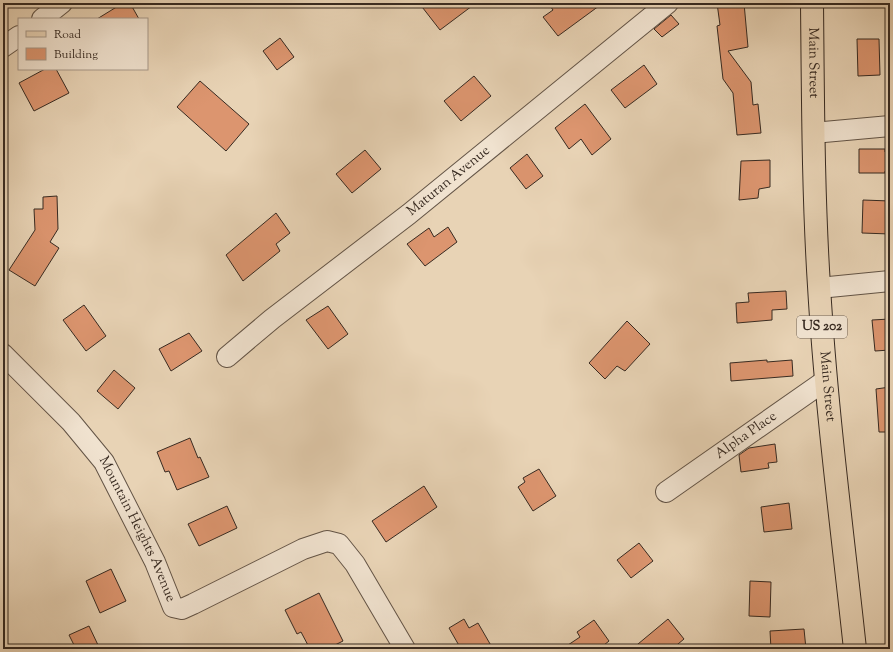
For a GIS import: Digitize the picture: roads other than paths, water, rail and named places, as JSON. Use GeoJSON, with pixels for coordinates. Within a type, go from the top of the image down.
{"type":"FeatureCollection","features":[{"type":"Feature","properties":{"kind":"main road","name":"Main Street"},"geometry":{"type":"LineString","coordinates":[[812,3],[814,203],[819,288],[826,380],[856,649]]}},
{"type":"Feature","properties":{"kind":"street"},"geometry":{"type":"LineString","coordinates":[[43,18],[62,3]]}},
{"type":"Feature","properties":{"kind":"street","name":"Maturan Avenue"},"geometry":{"type":"LineString","coordinates":[[227,357],[272,319],[409,214],[668,3]]}},
{"type":"Feature","properties":{"kind":"street"},"geometry":{"type":"LineString","coordinates":[[3,47],[18,37]]}},
{"type":"Feature","properties":{"kind":"street"},"geometry":{"type":"LineString","coordinates":[[813,133],[890,126]]}},
{"type":"Feature","properties":{"kind":"street"},"geometry":{"type":"LineString","coordinates":[[819,288],[890,281]]}},
{"type":"Feature","properties":{"kind":"street","name":"Mountain Heights Avenue"},"geometry":{"type":"LineString","coordinates":[[3,354],[71,422],[104,462],[156,562],[173,607],[182,609],[303,549],[327,541],[339,544],[355,564],[405,649]]}},
{"type":"Feature","properties":{"kind":"street","name":"Alpha Place"},"geometry":{"type":"LineString","coordinates":[[666,492],[826,380]]}}]}
